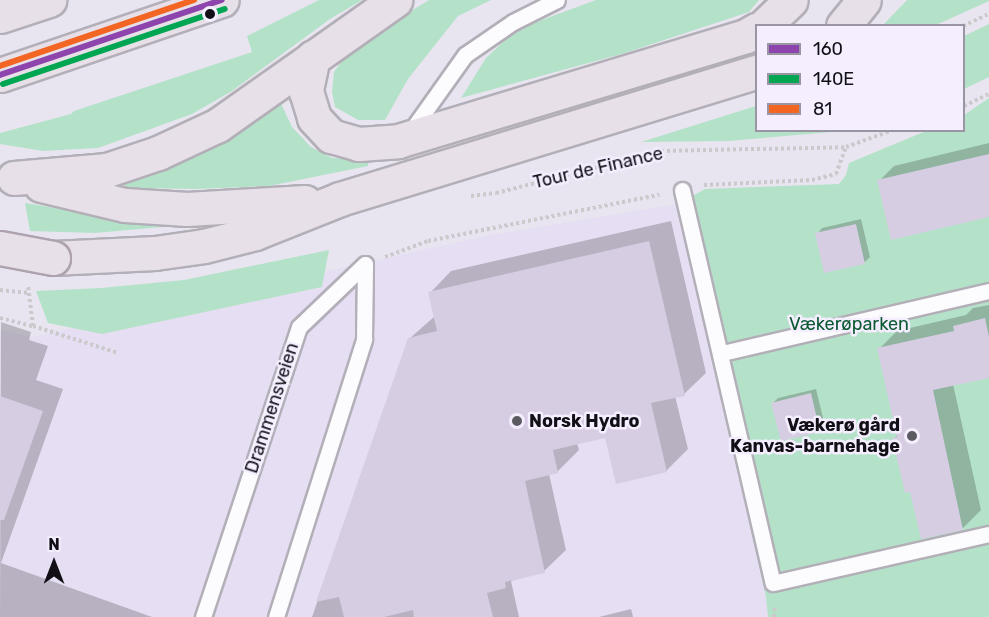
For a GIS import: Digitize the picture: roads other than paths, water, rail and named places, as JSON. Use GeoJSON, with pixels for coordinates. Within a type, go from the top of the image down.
{"type":"FeatureCollection","features":[{"type":"Feature","properties":{"kind":"highway"},"geometry":{"type":"LineString","coordinates":[[0,16],[49,0]]}},
{"type":"Feature","properties":{"kind":"highway"},"geometry":{"type":"LineString","coordinates":[[0,75],[222,0]]}},
{"type":"Feature","properties":{"kind":"highway"},"geometry":{"type":"LineString","coordinates":[[7,176],[107,170],[158,153],[218,125],[395,0]]}},
{"type":"Feature","properties":{"kind":"highway"},"geometry":{"type":"LineString","coordinates":[[766,24],[791,0]]}},
{"type":"Feature","properties":{"kind":"highway"},"geometry":{"type":"LineString","coordinates":[[845,24],[864,0]]}},
{"type":"Feature","properties":{"kind":"highway"},"geometry":{"type":"LineString","coordinates":[[313,57],[306,91],[314,118],[331,136],[359,144],[398,141],[746,36],[755,31]]}},
{"type":"Feature","properties":{"kind":"highway"},"geometry":{"type":"LineString","coordinates":[[0,248],[53,258],[155,253],[204,246],[255,233],[339,199],[755,72]]}},
{"type":"Feature","properties":{"kind":"highway"},"geometry":{"type":"LineString","coordinates":[[7,176],[125,205],[187,209],[262,206],[339,199]]}},
{"type":"Feature","properties":{"kind":"lane"},"geometry":{"type":"LineString","coordinates":[[412,128],[465,55],[513,21],[557,0]]}},
{"type":"Feature","properties":{"kind":"lane"},"geometry":{"type":"LineString","coordinates":[[682,190],[722,353],[773,583],[989,534]]}},
{"type":"Feature","properties":{"kind":"lane","name":"Drammensveien"},"geometry":{"type":"LineString","coordinates":[[203,617],[299,327],[365,264],[364,339],[276,617]]}},
{"type":"Feature","properties":{"kind":"lane"},"geometry":{"type":"LineString","coordinates":[[722,353],[989,291]]}},
{"type":"Feature","properties":{"kind":"place","name":"Norsk Hydro"},"geometry":{"type":"Point","coordinates":[517,421]}},
{"type":"Feature","properties":{"kind":"place","name":"Vækerø gård Kanvas-barnehage"},"geometry":{"type":"Point","coordinates":[912,436]}},
{"type":"Feature","properties":{"kind":"park label","name":"Vækerøparken"},"geometry":{"type":"Point","coordinates":[849,324]}}]}
